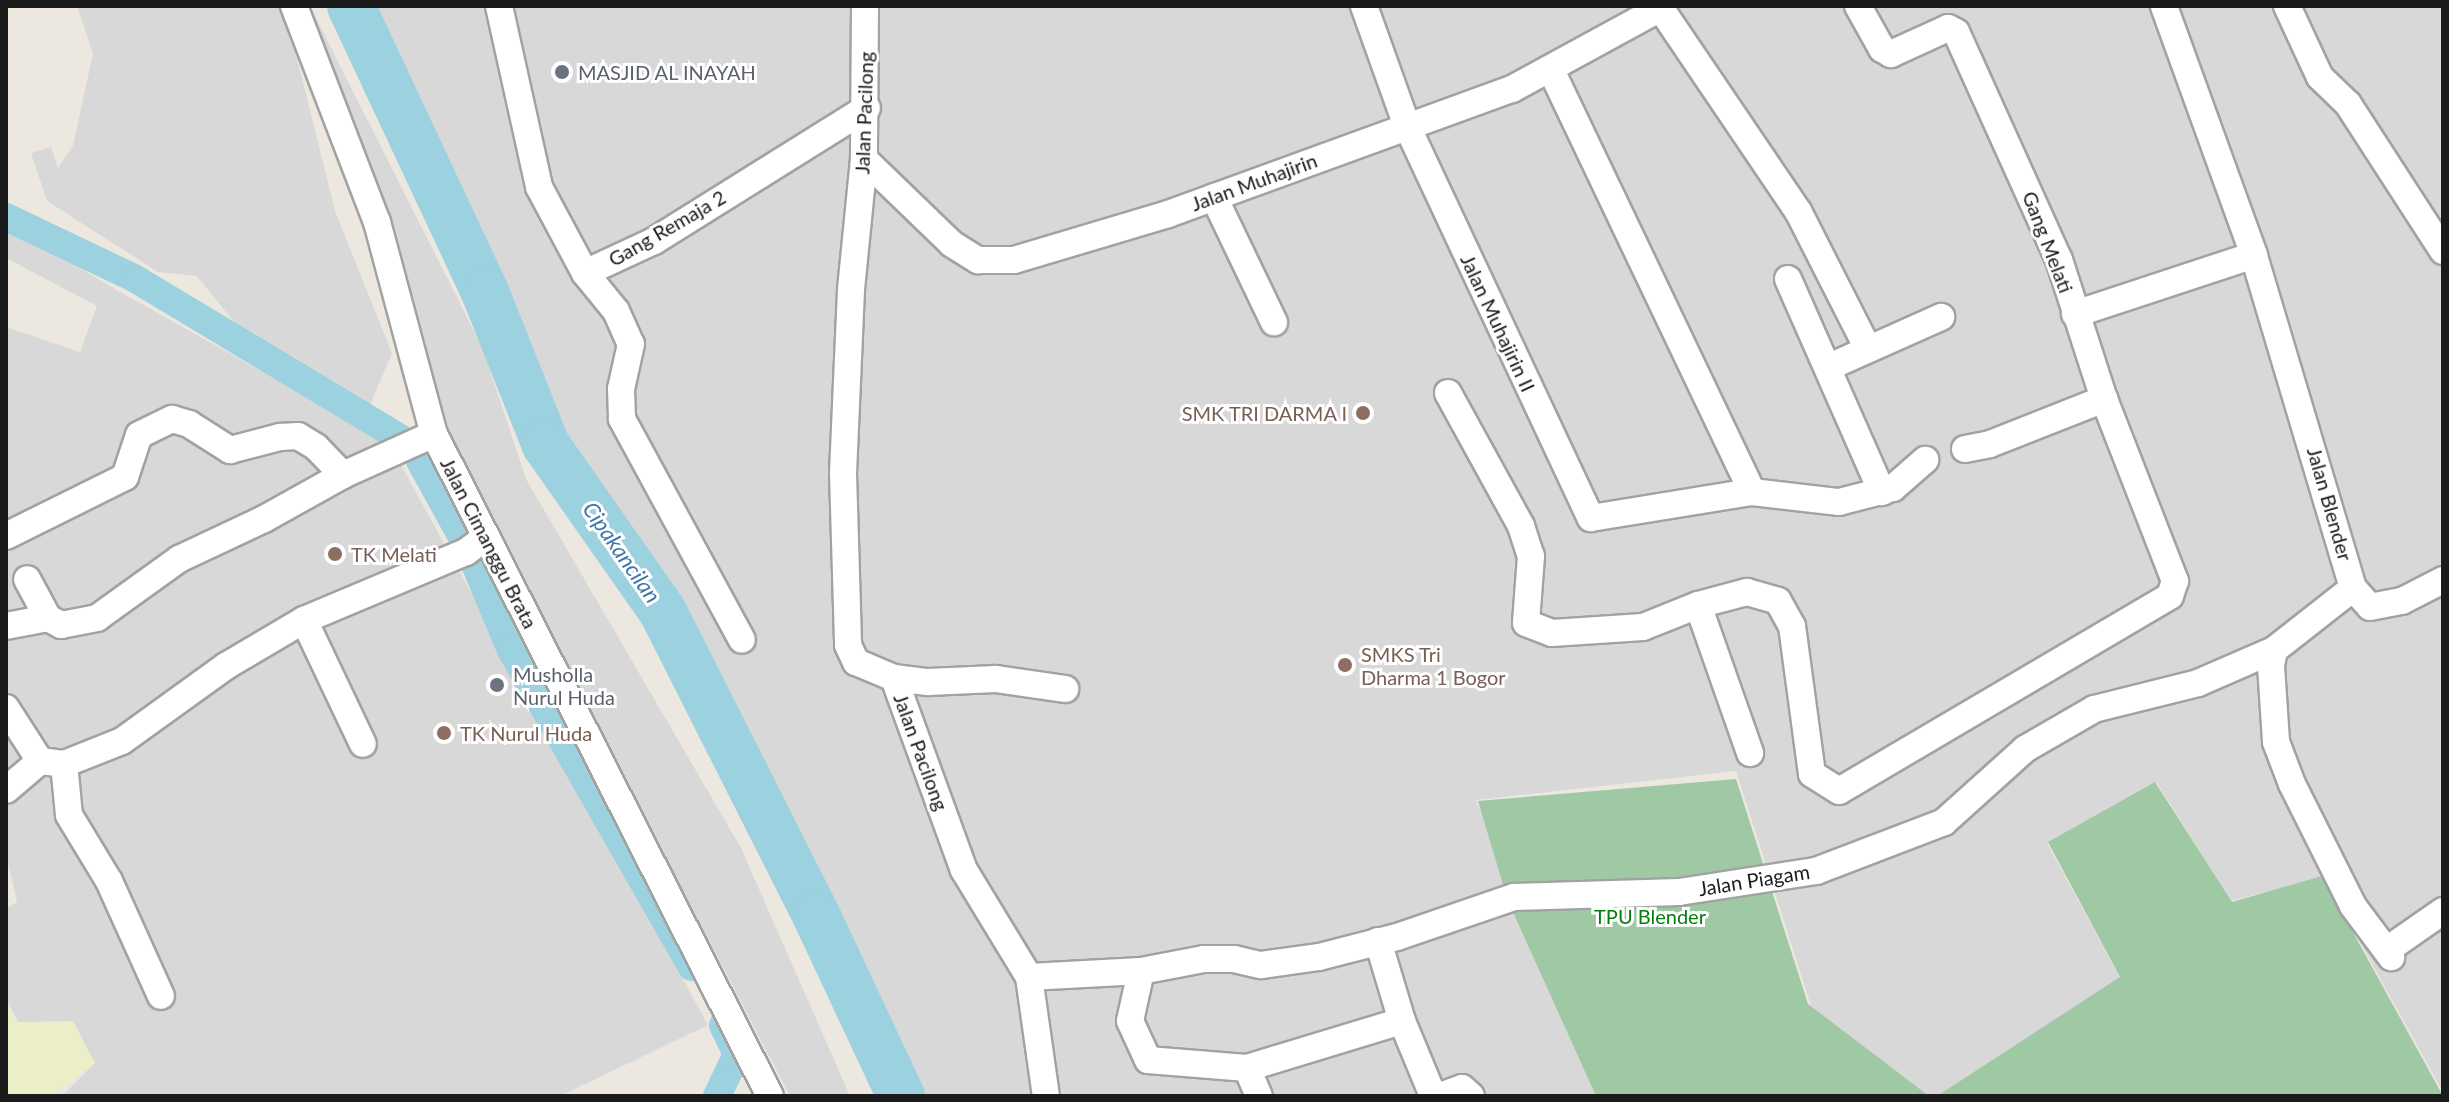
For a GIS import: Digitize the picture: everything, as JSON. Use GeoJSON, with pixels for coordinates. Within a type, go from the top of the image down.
{"type":"FeatureCollection","features":[{"type":"Feature","properties":{"kind":"street","name":"Jalan Cimanggu Brata"},"geometry":{"type":"LineString","coordinates":[[294,6],[377,222],[465,550],[770,1096]]}},
{"type":"Feature","properties":{"kind":"street","name":"Gang Remaja 2"},"geometry":{"type":"LineString","coordinates":[[499,6],[539,187],[585,273],[654,241],[867,108]]}},
{"type":"Feature","properties":{"kind":"street","name":"Jalan Pacilong"},"geometry":{"type":"LineString","coordinates":[[865,6],[867,108],[851,290],[845,427],[848,645],[856,662],[894,678],[964,870],[1029,977]]}},
{"type":"Feature","properties":{"kind":"street","name":"Jalan Muhajirin II"},"geometry":{"type":"LineString","coordinates":[[1364,6],[1407,126],[1591,518],[1752,492]]}},
{"type":"Feature","properties":{"kind":"street","name":"Gang Melati"},"geometry":{"type":"LineString","coordinates":[[1698,605],[1747,592],[1778,601],[1792,626],[1812,774],[1839,791],[2170,596],[2175,581],[2104,399],[2059,260],[1956,32],[1948,28],[1891,54],[1882,49],[1858,6]]}},
{"type":"Feature","properties":{"kind":"street","name":"Jalan Blender"},"geometry":{"type":"LineString","coordinates":[[2164,6],[2254,255],[2353,588],[2274,650]]}},
{"type":"Feature","properties":{"kind":"street"},"geometry":{"type":"LineString","coordinates":[[2287,6],[2320,77],[2348,104],[2443,251]]}},
{"type":"Feature","properties":{"kind":"street"},"geometry":{"type":"LineString","coordinates":[[1659,8],[1798,211],[1867,347]]}},
{"type":"Feature","properties":{"kind":"street","name":"Jalan Muhajirin"},"geometry":{"type":"LineString","coordinates":[[864,159],[952,244],[978,260],[1014,260],[1065,248],[1214,197],[1512,89],[1659,8]]}},
{"type":"Feature","properties":{"kind":"street"},"geometry":{"type":"LineString","coordinates":[[1551,70],[1752,492],[1839,502],[1893,488],[1925,460]]}},
{"type":"Feature","properties":{"kind":"street"},"geometry":{"type":"LineString","coordinates":[[1214,197],[1274,322]]}},
{"type":"Feature","properties":{"kind":"street"},"geometry":{"type":"LineString","coordinates":[[2075,314],[2254,255]]}},
{"type":"Feature","properties":{"kind":"street"},"geometry":{"type":"LineString","coordinates":[[585,273],[616,311],[631,344],[621,389],[622,419],[742,640]]}},
{"type":"Feature","properties":{"kind":"street"},"geometry":{"type":"LineString","coordinates":[[1788,279],[1882,492]]}},
{"type":"Feature","properties":{"kind":"street"},"geometry":{"type":"LineString","coordinates":[[1829,367],[1867,347],[1941,317]]}},
{"type":"Feature","properties":{"kind":"street"},"geometry":{"type":"LineString","coordinates":[[1448,393],[1521,526],[1531,556],[1526,623],[1552,633],[1643,627],[1698,605],[1750,753]]}},
{"type":"Feature","properties":{"kind":"street"},"geometry":{"type":"LineString","coordinates":[[1965,449],[1990,444],[2104,399]]}},
{"type":"Feature","properties":{"kind":"street"},"geometry":{"type":"LineString","coordinates":[[15,532],[125,477],[139,435],[172,419],[189,424],[230,450],[280,437],[298,436],[316,447],[343,475]]}},
{"type":"Feature","properties":{"kind":"street"},"geometry":{"type":"LineString","coordinates":[[27,579],[48,618],[61,625],[97,618],[179,559],[264,519],[343,475],[434,434]]}},
{"type":"Feature","properties":{"kind":"street"},"geometry":{"type":"LineString","coordinates":[[6,790],[52,763],[122,741],[226,666],[304,620],[465,550]]}},
{"type":"Feature","properties":{"kind":"street"},"geometry":{"type":"LineString","coordinates":[[2353,588],[2370,607],[2402,601],[2443,580]]}},
{"type":"Feature","properties":{"kind":"street"},"geometry":{"type":"LineString","coordinates":[[6,626],[48,618]]}},
{"type":"Feature","properties":{"kind":"street"},"geometry":{"type":"LineString","coordinates":[[304,620],[363,744]]}},
{"type":"Feature","properties":{"kind":"street"},"geometry":{"type":"LineString","coordinates":[[2274,650],[2271,666],[2276,742],[2292,784],[2353,906],[2389,954],[2443,911]]}},
{"type":"Feature","properties":{"kind":"street","name":"Jalan Piagam"},"geometry":{"type":"LineString","coordinates":[[1141,971],[1204,959],[1234,959],[1261,965],[1319,957],[1514,897],[1679,892],[1816,871],[1944,822],[2025,749],[2094,709],[2198,683],[2274,650]]}},
{"type":"Feature","properties":{"kind":"street"},"geometry":{"type":"LineString","coordinates":[[894,678],[928,682],[996,679],[1065,689]]}},
{"type":"Feature","properties":{"kind":"street"},"geometry":{"type":"LineString","coordinates":[[6,708],[52,763],[69,815],[109,881],[161,996]]}},
{"type":"Feature","properties":{"kind":"street"},"geometry":{"type":"LineString","coordinates":[[1378,941],[1402,1021],[1433,1096]]}},
{"type":"Feature","properties":{"kind":"street"},"geometry":{"type":"LineString","coordinates":[[1046,1096],[1029,977],[1141,971],[1130,1021],[1148,1060],[1247,1068],[1402,1021]]}},
{"type":"Feature","properties":{"kind":"street"},"geometry":{"type":"LineString","coordinates":[[1247,1068],[1259,1096]]}},
{"type":"Feature","properties":{"kind":"street"},"geometry":{"type":"LineString","coordinates":[[1440,1096],[1462,1088],[1471,1096]]}},
{"type":"Feature","properties":{"kind":"shaded area"},"geometry":{"type":"Polygon","coordinates":[[[77,6],[284,6],[335,211],[392,353],[365,417],[250,342],[197,276],[158,272],[47,201],[31,153],[51,147],[58,168],[73,146],[93,53],[77,6]]]}},
{"type":"Feature","properties":{"kind":"shaded area"},"geometry":{"type":"Polygon","coordinates":[[[310,6],[483,349],[526,479],[741,848],[850,1096],[790,1096],[464,469],[408,315],[403,279],[310,6]]]}},
{"type":"Feature","properties":{"kind":"shaded area"},"geometry":{"type":"Polygon","coordinates":[[[347,6],[2443,6],[2443,1092],[2324,877],[2231,901],[2157,783],[2047,843],[2120,978],[1937,1096],[1929,1096],[1812,1009],[1736,771],[1476,800],[1602,1096],[899,1096],[663,612],[546,445],[347,6]]]}},
{"type":"Feature","properties":{"kind":"shaded area"},"geometry":{"type":"Polygon","coordinates":[[[6,224],[389,443],[708,1025],[560,1096],[62,1096],[95,1063],[18,1022],[6,999],[6,908],[17,902],[6,854],[6,327],[80,352],[97,306],[6,258],[6,224]]]}},
{"type":"Feature","properties":{"kind":"green space","name":"TPU Blender"},"geometry":{"type":"Polygon","coordinates":[[[1736,779],[1808,1004],[1929,1096],[1596,1096],[1508,901],[1478,801],[1736,779]]]}},
{"type":"Feature","properties":{"kind":"green space"},"geometry":{"type":"Polygon","coordinates":[[[2155,782],[2232,902],[2322,876],[2443,1096],[1937,1096],[2120,977],[2048,842],[2155,782]]]}},
{"type":"Feature","properties":{"kind":"green space"},"geometry":{"type":"Polygon","coordinates":[[[6,1004],[18,1022],[73,1021],[95,1063],[50,1096],[6,1096],[6,1004]]]}},
{"type":"Feature","properties":{"kind":"waterway","name":"Cipakancilan"},"geometry":{"type":"LineString","coordinates":[[351,6],[485,292],[546,445],[663,612],[817,917],[901,1096]]}},
{"type":"Feature","properties":{"kind":"waterway"},"geometry":{"type":"LineString","coordinates":[[6,217],[134,278],[399,437]]}},
{"type":"Feature","properties":{"kind":"waterway"},"geometry":{"type":"LineString","coordinates":[[420,461],[462,537]]}},
{"type":"Feature","properties":{"kind":"waterway"},"geometry":{"type":"LineString","coordinates":[[474,562],[511,650],[692,967]]}},
{"type":"Feature","properties":{"kind":"waterway"},"geometry":{"type":"LineString","coordinates":[[717,1096],[737,1054],[723,1025]]}},
{"type":"Feature","properties":{"kind":"place","name":"MASJID AL INAYAH"},"geometry":{"type":"Point","coordinates":[562,72]}},
{"type":"Feature","properties":{"kind":"place","name":"SMK TRI DARMA I"},"geometry":{"type":"Point","coordinates":[1363,413]}},
{"type":"Feature","properties":{"kind":"place","name":"TK Melati"},"geometry":{"type":"Point","coordinates":[335,554]}},
{"type":"Feature","properties":{"kind":"place","name":"SMKS Tri Dharma 1 Bogor"},"geometry":{"type":"Point","coordinates":[1345,665]}},
{"type":"Feature","properties":{"kind":"place","name":"Musholla Nurul Huda"},"geometry":{"type":"Point","coordinates":[497,685]}},
{"type":"Feature","properties":{"kind":"place","name":"TK Nurul Huda"},"geometry":{"type":"Point","coordinates":[444,733]}}]}
